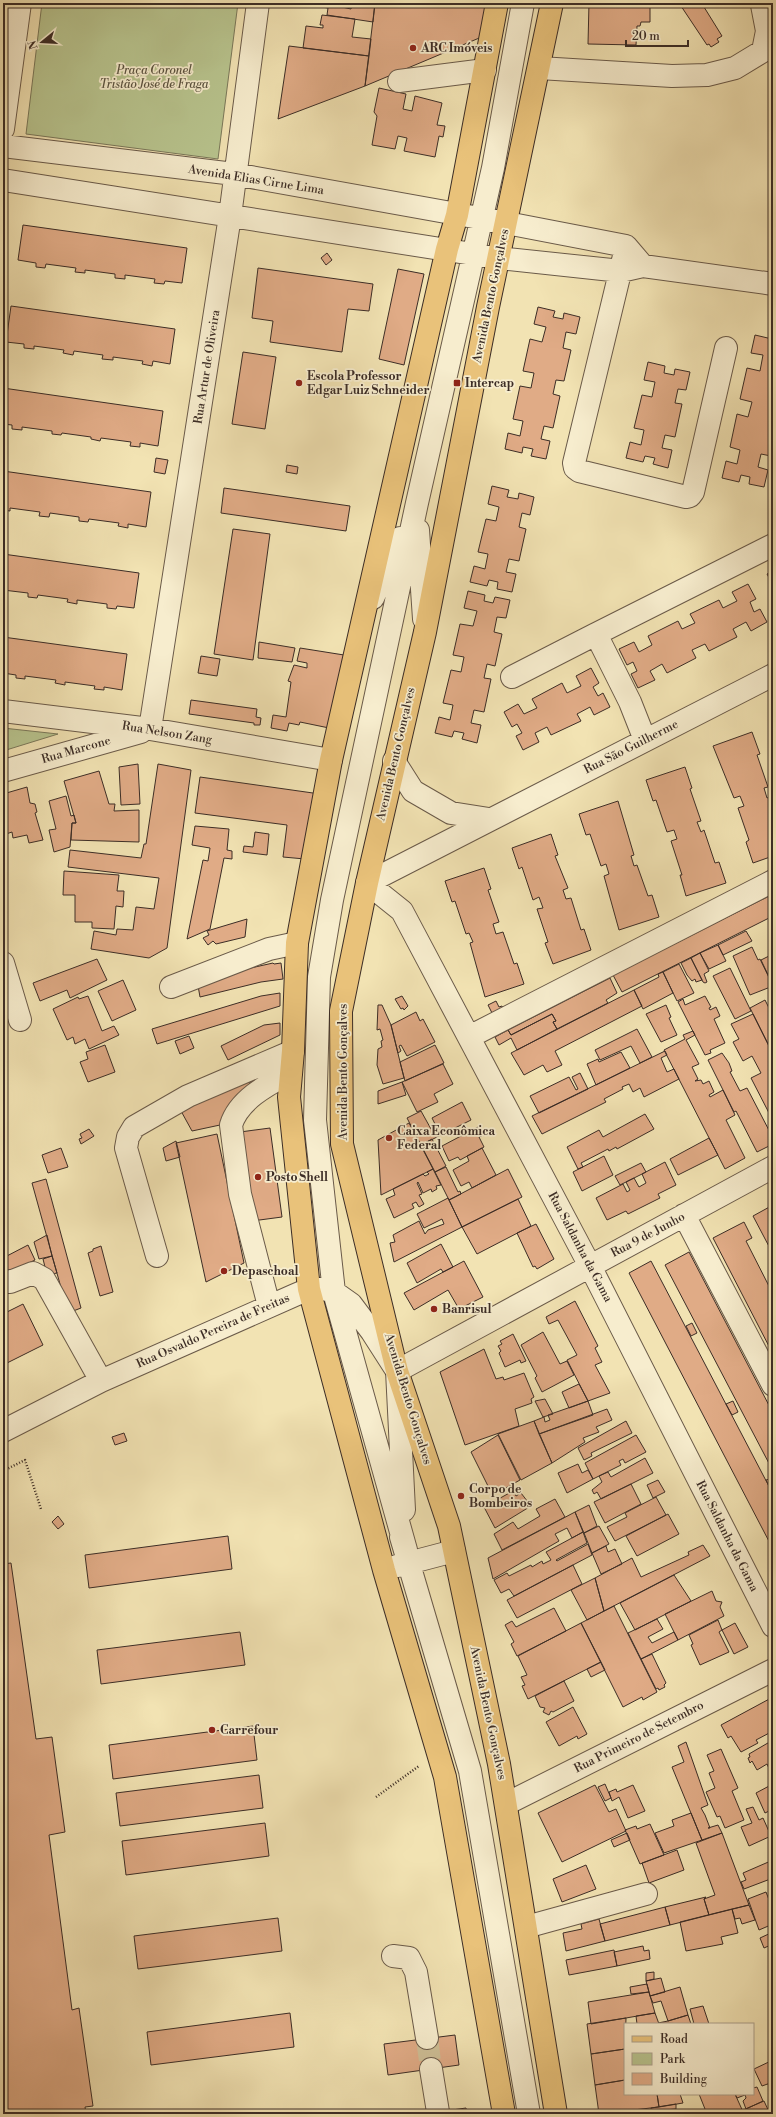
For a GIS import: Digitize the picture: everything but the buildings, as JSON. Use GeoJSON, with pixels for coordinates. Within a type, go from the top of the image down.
{"type":"FeatureCollection","features":[{"type":"Feature","properties":{"kind":"main road"},"geometry":{"type":"LineString","coordinates":[[497,3],[457,215],[447,249],[331,760],[297,943],[289,1097],[309,1288],[384,1570],[445,1777],[504,2113]]}},
{"type":"Feature","properties":{"kind":"main road","name":"Avenida Bento Gonçalves"},"geometry":{"type":"LineString","coordinates":[[552,3],[507,223],[498,258],[425,632],[394,761],[341,1011],[342,1144],[397,1371],[449,1526],[500,1764],[555,2109]]}},
{"type":"Feature","properties":{"kind":"street"},"geometry":{"type":"LineString","coordinates":[[3,129],[20,3]]}},
{"type":"Feature","properties":{"kind":"street","name":"Rua Artur de Oliveira"},"geometry":{"type":"LineString","coordinates":[[150,730],[230,216],[234,174],[258,3]]}},
{"type":"Feature","properties":{"kind":"street"},"geometry":{"type":"LineString","coordinates":[[522,3],[492,168],[480,219],[474,254],[417,503],[333,892],[319,977],[315,1120],[334,1292],[470,1771],[529,2114]]}},
{"type":"Feature","properties":{"kind":"street"},"geometry":{"type":"LineString","coordinates":[[539,68],[672,76],[707,75],[735,68],[763,52],[767,31],[762,5]]}},
{"type":"Feature","properties":{"kind":"street"},"geometry":{"type":"LineString","coordinates":[[399,81],[485,70]]}},
{"type":"Feature","properties":{"kind":"street","name":"Avenida Elias Cirne Lima"},"geometry":{"type":"LineString","coordinates":[[3,146],[234,174],[626,246]]}},
{"type":"Feature","properties":{"kind":"street"},"geometry":{"type":"LineString","coordinates":[[3,180],[498,258],[621,270],[644,266],[773,284]]}},
{"type":"Feature","properties":{"kind":"street"},"geometry":{"type":"LineString","coordinates":[[626,246],[644,266]]}},
{"type":"Feature","properties":{"kind":"street"},"geometry":{"type":"LineString","coordinates":[[626,246],[574,463],[575,468],[579,471],[686,497],[690,496],[693,492],[726,348]]}},
{"type":"Feature","properties":{"kind":"street"},"geometry":{"type":"LineString","coordinates":[[363,620],[417,503]]}},
{"type":"Feature","properties":{"kind":"street"},"geometry":{"type":"LineString","coordinates":[[417,503],[425,632]]}},
{"type":"Feature","properties":{"kind":"street"},"geometry":{"type":"LineString","coordinates":[[512,677],[773,545]]}},
{"type":"Feature","properties":{"kind":"street"},"geometry":{"type":"LineString","coordinates":[[596,634],[630,702],[645,740]]}},
{"type":"Feature","properties":{"kind":"street","name":"Rua São Guilherme"},"geometry":{"type":"LineString","coordinates":[[367,883],[489,819],[773,676]]}},
{"type":"Feature","properties":{"kind":"street","name":"Rua Nelson Zang"},"geometry":{"type":"LineString","coordinates":[[3,711],[150,730],[331,760]]}},
{"type":"Feature","properties":{"kind":"street","name":"Rua Marcone"},"geometry":{"type":"LineString","coordinates":[[3,771],[150,730]]}},
{"type":"Feature","properties":{"kind":"street"},"geometry":{"type":"LineString","coordinates":[[394,761],[413,791],[451,813],[489,819]]}},
{"type":"Feature","properties":{"kind":"street"},"geometry":{"type":"LineString","coordinates":[[469,1037],[773,881]]}},
{"type":"Feature","properties":{"kind":"street","name":"Rua Saldanha da Gama"},"geometry":{"type":"LineString","coordinates":[[367,883],[402,911],[590,1266],[773,1626]]}},
{"type":"Feature","properties":{"kind":"street"},"geometry":{"type":"LineString","coordinates":[[171,987],[269,949],[297,943]]}},
{"type":"Feature","properties":{"kind":"street"},"geometry":{"type":"LineString","coordinates":[[3,963],[20,1020]]}},
{"type":"Feature","properties":{"kind":"street"},"geometry":{"type":"LineString","coordinates":[[157,1256],[126,1148],[128,1137],[134,1127],[188,1096],[292,1062]]}},
{"type":"Feature","properties":{"kind":"street"},"geometry":{"type":"LineString","coordinates":[[269,1306],[240,1194],[231,1125],[233,1117],[262,1088],[292,1062]]}},
{"type":"Feature","properties":{"kind":"street","name":"Rua 9 de Junho"},"geometry":{"type":"LineString","coordinates":[[397,1371],[773,1167]]}},
{"type":"Feature","properties":{"kind":"street"},"geometry":{"type":"LineString","coordinates":[[684,1216],[773,1385]]}},
{"type":"Feature","properties":{"kind":"street"},"geometry":{"type":"LineString","coordinates":[[3,1281],[10,1282],[33,1273],[44,1279],[101,1381]]}},
{"type":"Feature","properties":{"kind":"street"},"geometry":{"type":"LineString","coordinates":[[309,1288],[323,1288],[334,1292],[351,1304],[372,1332],[397,1371],[408,1556],[309,1288]]}},
{"type":"Feature","properties":{"kind":"street","name":"Rua Osvaldo Pereira de Freitas"},"geometry":{"type":"LineString","coordinates":[[3,1431],[101,1381],[309,1288]]}},
{"type":"Feature","properties":{"kind":"street"},"geometry":{"type":"LineString","coordinates":[[384,1570],[408,1556],[454,1551]]}},
{"type":"Feature","properties":{"kind":"street","name":"Rua Primeiro de Setembro"},"geometry":{"type":"LineString","coordinates":[[506,1804],[773,1670]]}},
{"type":"Feature","properties":{"kind":"street"},"geometry":{"type":"LineString","coordinates":[[526,1927],[646,1894]]}},
{"type":"Feature","properties":{"kind":"street"},"geometry":{"type":"LineString","coordinates":[[393,1956],[409,1958],[416,1972],[427,2038]]}},
{"type":"Feature","properties":{"kind":"street"},"geometry":{"type":"LineString","coordinates":[[512,2014],[555,2109]]}},
{"type":"Feature","properties":{"kind":"street"},"geometry":{"type":"LineString","coordinates":[[504,2113],[512,2014]]}},
{"type":"Feature","properties":{"kind":"street"},"geometry":{"type":"LineString","coordinates":[[431,2069],[438,2112]]}},
{"type":"Feature","properties":{"kind":"path"},"geometry":{"type":"LineString","coordinates":[[3,1471],[25,1460],[41,1509]]}},
{"type":"Feature","properties":{"kind":"path"},"geometry":{"type":"LineString","coordinates":[[376,1797],[419,1765],[420,1771]]}},
{"type":"Feature","properties":{"kind":"green space","name":"Praça Coronel Tristão José de Fraga"},"geometry":{"type":"Polygon","coordinates":[[[42,3],[238,3],[218,159],[26,134],[42,3]]]}},
{"type":"Feature","properties":{"kind":"green space"},"geometry":{"type":"Polygon","coordinates":[[[3,728],[58,734],[3,751],[3,728]]]}},
{"type":"Feature","properties":{"kind":"tunnel"},"geometry":{"type":"LineString","coordinates":[[427,2038],[431,2069]]}},
{"type":"Feature","properties":{"kind":"place","name":"ARC Imóveis"},"geometry":{"type":"Point","coordinates":[413,48]}},
{"type":"Feature","properties":{"kind":"place","name":"Escola Professor Edgar Luiz Schneider"},"geometry":{"type":"Point","coordinates":[299,383]}},
{"type":"Feature","properties":{"kind":"place","name":"Intercap"},"geometry":{"type":"Point","coordinates":[457,383]}},
{"type":"Feature","properties":{"kind":"place","name":"Caixa Econômica Federal"},"geometry":{"type":"Point","coordinates":[389,1138]}},
{"type":"Feature","properties":{"kind":"place","name":"Posto Shell"},"geometry":{"type":"Point","coordinates":[258,1177]}},
{"type":"Feature","properties":{"kind":"place","name":"Depaschoal"},"geometry":{"type":"Point","coordinates":[224,1271]}},
{"type":"Feature","properties":{"kind":"place","name":"Banrisul"},"geometry":{"type":"Point","coordinates":[434,1309]}},
{"type":"Feature","properties":{"kind":"place","name":"Corpo de Bombeiros"},"geometry":{"type":"Point","coordinates":[461,1496]}},
{"type":"Feature","properties":{"kind":"place","name":"Carrefour"},"geometry":{"type":"Point","coordinates":[212,1730]}}]}
